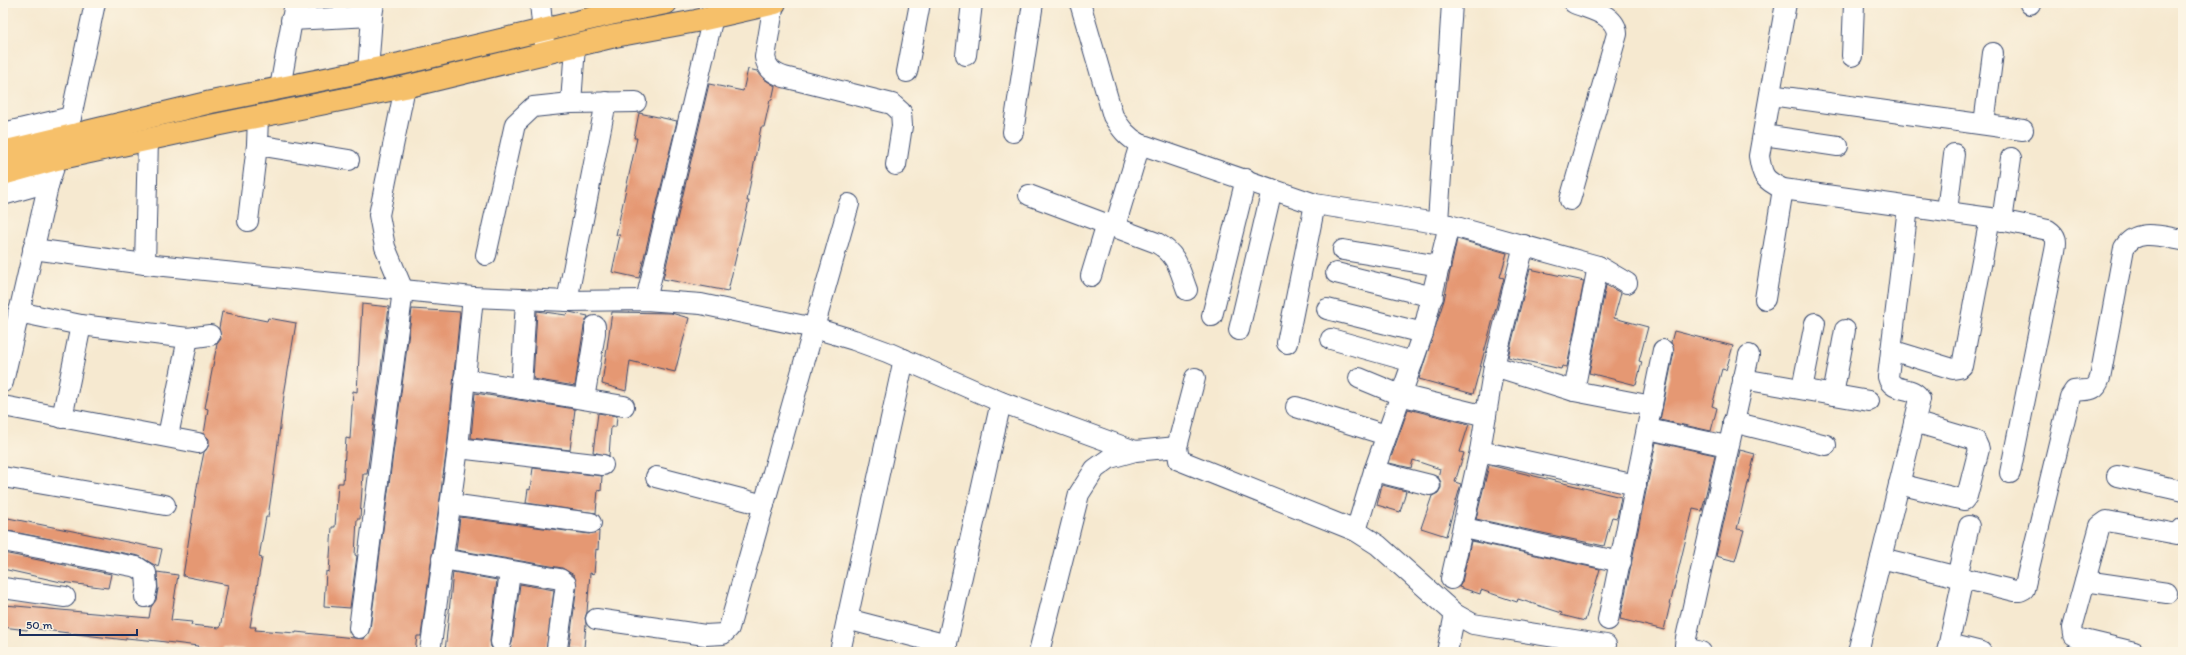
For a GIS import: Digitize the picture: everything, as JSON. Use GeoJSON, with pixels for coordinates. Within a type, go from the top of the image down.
{"type":"FeatureCollection","features":[{"type":"Feature","properties":{"kind":"highway"},"geometry":{"type":"LineString","coordinates":[[13,149],[211,102],[368,71],[542,30],[666,3]]}},
{"type":"Feature","properties":{"kind":"highway"},"geometry":{"type":"LineString","coordinates":[[3,174],[57,159],[258,116],[405,87],[575,46],[775,3]]}},
{"type":"Feature","properties":{"kind":"street"},"geometry":{"type":"LineString","coordinates":[[3,382],[49,182],[71,117],[96,3]]}},
{"type":"Feature","properties":{"kind":"street"},"geometry":{"type":"LineString","coordinates":[[540,3],[542,30],[546,53]]}},
{"type":"Feature","properties":{"kind":"street"},"geometry":{"type":"LineString","coordinates":[[775,3],[765,57],[766,66],[773,72],[784,77],[892,104],[900,112],[902,126],[896,165]]}},
{"type":"Feature","properties":{"kind":"street"},"geometry":{"type":"LineString","coordinates":[[907,72],[920,3]]}},
{"type":"Feature","properties":{"kind":"street"},"geometry":{"type":"LineString","coordinates":[[966,55],[972,3]]}},
{"type":"Feature","properties":{"kind":"street"},"geometry":{"type":"LineString","coordinates":[[1013,132],[1033,3]]}},
{"type":"Feature","properties":{"kind":"street"},"geometry":{"type":"LineString","coordinates":[[1080,3],[1113,116],[1121,130],[1130,139],[1140,144],[1246,179],[1315,204],[1444,224],[1524,244],[1598,266],[1627,283]]}},
{"type":"Feature","properties":{"kind":"street"},"geometry":{"type":"LineString","coordinates":[[1356,531],[1386,435],[1423,333],[1440,266],[1444,224],[1452,3]]}},
{"type":"Feature","properties":{"kind":"street"},"geometry":{"type":"LineString","coordinates":[[1570,200],[1617,34],[1617,26],[1611,18],[1574,3]]}},
{"type":"Feature","properties":{"kind":"street"},"geometry":{"type":"LineString","coordinates":[[1786,3],[1759,156],[1762,174],[1771,183],[1783,189],[1996,219],[2048,230],[2054,234],[2057,241],[2010,473]]}},
{"type":"Feature","properties":{"kind":"street"},"geometry":{"type":"LineString","coordinates":[[1852,56],[1854,3]]}},
{"type":"Feature","properties":{"kind":"street"},"geometry":{"type":"LineString","coordinates":[[280,88],[293,11],[373,10],[368,71]]}},
{"type":"Feature","properties":{"kind":"street"},"geometry":{"type":"LineString","coordinates":[[646,300],[714,17]]}},
{"type":"Feature","properties":{"kind":"street"},"geometry":{"type":"LineString","coordinates":[[571,102],[575,46]]}},
{"type":"Feature","properties":{"kind":"street"},"geometry":{"type":"LineString","coordinates":[[1984,124],[1993,53]]}},
{"type":"Feature","properties":{"kind":"street"},"geometry":{"type":"LineString","coordinates":[[360,628],[403,290],[385,247],[379,215],[405,87]]}},
{"type":"Feature","properties":{"kind":"street"},"geometry":{"type":"LineString","coordinates":[[1770,95],[2024,130]]}},
{"type":"Feature","properties":{"kind":"street"},"geometry":{"type":"LineString","coordinates":[[486,255],[515,124],[533,107],[571,102],[636,102]]}},
{"type":"Feature","properties":{"kind":"street"},"geometry":{"type":"LineString","coordinates":[[567,301],[606,102]]}},
{"type":"Feature","properties":{"kind":"street"},"geometry":{"type":"LineString","coordinates":[[248,221],[257,145],[258,116]]}},
{"type":"Feature","properties":{"kind":"street"},"geometry":{"type":"LineString","coordinates":[[3,133],[71,117]]}},
{"type":"Feature","properties":{"kind":"street"},"geometry":{"type":"LineString","coordinates":[[1763,135],[1838,146]]}},
{"type":"Feature","properties":{"kind":"street"},"geometry":{"type":"LineString","coordinates":[[145,264],[148,139]]}},
{"type":"Feature","properties":{"kind":"street"},"geometry":{"type":"LineString","coordinates":[[1091,276],[1140,144]]}},
{"type":"Feature","properties":{"kind":"street"},"geometry":{"type":"LineString","coordinates":[[257,145],[350,160]]}},
{"type":"Feature","properties":{"kind":"street"},"geometry":{"type":"LineString","coordinates":[[1947,211],[1954,154]]}},
{"type":"Feature","properties":{"kind":"street"},"geometry":{"type":"LineString","coordinates":[[1891,350],[1953,369],[1962,366],[2011,158]]}},
{"type":"Feature","properties":{"kind":"street"},"geometry":{"type":"LineString","coordinates":[[1212,316],[1246,179]]}},
{"type":"Feature","properties":{"kind":"street"},"geometry":{"type":"LineString","coordinates":[[3,196],[49,182]]}},
{"type":"Feature","properties":{"kind":"street"},"geometry":{"type":"LineString","coordinates":[[1239,330],[1272,188]]}},
{"type":"Feature","properties":{"kind":"street"},"geometry":{"type":"LineString","coordinates":[[1765,299],[1783,189]]}},
{"type":"Feature","properties":{"kind":"street"},"geometry":{"type":"LineString","coordinates":[[1029,195],[1111,224],[1158,243],[1169,250],[1176,258],[1186,290]]}},
{"type":"Feature","properties":{"kind":"street"},"geometry":{"type":"LineString","coordinates":[[596,619],[705,635],[723,634],[729,628],[849,204]]}},
{"type":"Feature","properties":{"kind":"street"},"geometry":{"type":"LineString","coordinates":[[1287,343],[1315,204]]}},
{"type":"Feature","properties":{"kind":"street"},"geometry":{"type":"LineString","coordinates":[[1858,652],[1920,398],[1917,393],[1893,386],[1889,383],[1891,350],[1908,207]]}},
{"type":"Feature","properties":{"kind":"street"},"geometry":{"type":"LineString","coordinates":[[1881,558],[2015,591],[2024,589],[2070,397],[2074,390],[2092,391],[2097,386],[2100,378],[2124,248],[2128,241],[2135,236],[2145,235],[2183,240]]}},
{"type":"Feature","properties":{"kind":"street"},"geometry":{"type":"LineString","coordinates":[[1451,579],[1464,528],[1480,451],[1494,366],[1524,244]]}},
{"type":"Feature","properties":{"kind":"street"},"geometry":{"type":"LineString","coordinates":[[33,249],[145,264],[473,297],[567,301],[646,300],[701,304],[814,328],[874,347],[1001,402],[1135,451]]}},
{"type":"Feature","properties":{"kind":"street"},"geometry":{"type":"LineString","coordinates":[[1343,250],[1440,266]]}},
{"type":"Feature","properties":{"kind":"street"},"geometry":{"type":"LineString","coordinates":[[1574,391],[1598,266]]}},
{"type":"Feature","properties":{"kind":"street"},"geometry":{"type":"LineString","coordinates":[[1336,273],[1433,297]]}},
{"type":"Feature","properties":{"kind":"street"},"geometry":{"type":"LineString","coordinates":[[430,652],[458,448],[473,297]]}},
{"type":"Feature","properties":{"kind":"street"},"geometry":{"type":"LineString","coordinates":[[521,389],[526,300]]}},
{"type":"Feature","properties":{"kind":"street"},"geometry":{"type":"LineString","coordinates":[[1327,309],[1423,333]]}},
{"type":"Feature","properties":{"kind":"street"},"geometry":{"type":"LineString","coordinates":[[18,312],[80,325],[188,338],[210,335]]}},
{"type":"Feature","properties":{"kind":"street"},"geometry":{"type":"LineString","coordinates":[[1802,389],[1815,323]]}},
{"type":"Feature","properties":{"kind":"street"},"geometry":{"type":"LineString","coordinates":[[62,418],[80,325]]}},
{"type":"Feature","properties":{"kind":"street"},"geometry":{"type":"LineString","coordinates":[[584,399],[596,333],[595,326]]}},
{"type":"Feature","properties":{"kind":"street"},"geometry":{"type":"LineString","coordinates":[[1833,395],[1845,330]]}},
{"type":"Feature","properties":{"kind":"street"},"geometry":{"type":"LineString","coordinates":[[168,436],[188,338]]}},
{"type":"Feature","properties":{"kind":"street"},"geometry":{"type":"LineString","coordinates":[[1331,339],[1413,362]]}},
{"type":"Feature","properties":{"kind":"street"},"geometry":{"type":"LineString","coordinates":[[1608,620],[1663,350]]}},
{"type":"Feature","properties":{"kind":"street"},"geometry":{"type":"LineString","coordinates":[[1701,652],[1690,649],[1686,645],[1686,638],[1733,422],[1749,356]]}},
{"type":"Feature","properties":{"kind":"street"},"geometry":{"type":"LineString","coordinates":[[840,652],[904,359]]}},
{"type":"Feature","properties":{"kind":"street"},"geometry":{"type":"LineString","coordinates":[[1494,366],[1574,391],[1652,406]]}},
{"type":"Feature","properties":{"kind":"street"},"geometry":{"type":"LineString","coordinates":[[1195,378],[1177,447],[1179,460],[1190,466],[1356,531],[1378,545],[1455,614],[1480,626],[1606,645]]}},
{"type":"Feature","properties":{"kind":"street"},"geometry":{"type":"LineString","coordinates":[[1359,378],[1400,395],[1486,416]]}},
{"type":"Feature","properties":{"kind":"street"},"geometry":{"type":"LineString","coordinates":[[1743,378],[1868,401]]}},
{"type":"Feature","properties":{"kind":"street"},"geometry":{"type":"LineString","coordinates":[[464,379],[624,406]]}},
{"type":"Feature","properties":{"kind":"street"},"geometry":{"type":"LineString","coordinates":[[848,619],[946,649],[1001,402]]}},
{"type":"Feature","properties":{"kind":"street"},"geometry":{"type":"LineString","coordinates":[[3,406],[62,418],[168,436],[198,443]]}},
{"type":"Feature","properties":{"kind":"street"},"geometry":{"type":"LineString","coordinates":[[1296,407],[1386,435]]}},
{"type":"Feature","properties":{"kind":"street"},"geometry":{"type":"LineString","coordinates":[[1733,422],[1826,445]]}},
{"type":"Feature","properties":{"kind":"street"},"geometry":{"type":"LineString","coordinates":[[1899,484],[1964,500],[1967,496],[1979,449],[1975,440],[1914,422]]}},
{"type":"Feature","properties":{"kind":"street"},"geometry":{"type":"LineString","coordinates":[[1648,429],[1728,446]]}},
{"type":"Feature","properties":{"kind":"street"},"geometry":{"type":"LineString","coordinates":[[1039,652],[1079,494],[1095,469],[1110,458],[1135,451],[1177,447]]}},
{"type":"Feature","properties":{"kind":"street"},"geometry":{"type":"LineString","coordinates":[[458,448],[603,464]]}},
{"type":"Feature","properties":{"kind":"street"},"geometry":{"type":"LineString","coordinates":[[1480,451],[1636,485]]}},
{"type":"Feature","properties":{"kind":"street"},"geometry":{"type":"LineString","coordinates":[[1374,471],[1430,485]]}},
{"type":"Feature","properties":{"kind":"street"},"geometry":{"type":"LineString","coordinates":[[3,476],[165,505]]}},
{"type":"Feature","properties":{"kind":"street"},"geometry":{"type":"LineString","coordinates":[[2117,476],[2183,491]]}},
{"type":"Feature","properties":{"kind":"street"},"geometry":{"type":"LineString","coordinates":[[656,477],[764,505]]}},
{"type":"Feature","properties":{"kind":"street"},"geometry":{"type":"LineString","coordinates":[[450,504],[591,523]]}},
{"type":"Feature","properties":{"kind":"street"},"geometry":{"type":"LineString","coordinates":[[2122,651],[2080,639],[2073,635],[2072,628],[2102,523],[2107,521],[2177,534],[2183,528]]}},
{"type":"Feature","properties":{"kind":"street"},"geometry":{"type":"LineString","coordinates":[[1969,526],[1948,648],[1981,652]]}},
{"type":"Feature","properties":{"kind":"street"},"geometry":{"type":"LineString","coordinates":[[1464,528],[1621,562]]}},
{"type":"Feature","properties":{"kind":"street"},"geometry":{"type":"LineString","coordinates":[[3,541],[137,567],[146,573],[147,587],[145,597]]}},
{"type":"Feature","properties":{"kind":"street"},"geometry":{"type":"LineString","coordinates":[[442,560],[560,579],[566,584],[557,648]]}},
{"type":"Feature","properties":{"kind":"street"},"geometry":{"type":"LineString","coordinates":[[502,642],[510,571]]}},
{"type":"Feature","properties":{"kind":"street"},"geometry":{"type":"LineString","coordinates":[[2085,581],[2167,593]]}},
{"type":"Feature","properties":{"kind":"street"},"geometry":{"type":"LineString","coordinates":[[3,588],[65,597]]}},
{"type":"Feature","properties":{"kind":"street"},"geometry":{"type":"LineString","coordinates":[[1447,652],[1455,614]]}},
{"type":"Feature","properties":{"kind":"building"},"geometry":{"type":"Polygon","coordinates":[[[748,69],[757,71],[764,79],[775,86],[772,100],[770,100],[764,127],[761,127],[747,201],[749,201],[728,291],[663,279],[709,84],[743,91],[748,69]]]}},
{"type":"Feature","properties":{"kind":"building"},"geometry":{"type":"Polygon","coordinates":[[[639,113],[677,121],[639,278],[612,272],[620,235],[616,235],[637,138],[634,138],[639,113]]]}},
{"type":"Feature","properties":{"kind":"building"},"geometry":{"type":"Polygon","coordinates":[[[1457,239],[1507,253],[1500,277],[1504,278],[1473,394],[1419,379],[1444,300],[1457,239]]]}},
{"type":"Feature","properties":{"kind":"building"},"geometry":{"type":"Polygon","coordinates":[[[1530,269],[1584,281],[1567,367],[1562,366],[1561,369],[1508,357],[1530,269]]]}},
{"type":"Feature","properties":{"kind":"building"},"geometry":{"type":"Polygon","coordinates":[[[1606,285],[1621,293],[1614,318],[1648,327],[1639,361],[1642,362],[1636,385],[1589,373],[1606,285]]]}},
{"type":"Feature","properties":{"kind":"building"},"geometry":{"type":"Polygon","coordinates":[[[362,304],[389,307],[367,474],[363,474],[360,519],[357,519],[355,555],[357,556],[350,608],[324,606],[326,571],[329,572],[332,527],[335,527],[338,483],[343,483],[346,438],[350,439],[353,391],[357,392],[362,304]]]}},
{"type":"Feature","properties":{"kind":"building"},"geometry":{"type":"Polygon","coordinates":[[[412,309],[460,312],[447,447],[421,636],[417,636],[415,652],[268,652],[224,647],[223,651],[158,641],[126,638],[126,640],[28,628],[27,630],[3,627],[5,605],[149,618],[151,607],[156,600],[158,589],[157,572],[178,575],[171,620],[192,622],[191,625],[220,628],[228,585],[183,576],[198,481],[204,452],[209,445],[209,439],[204,434],[208,409],[205,408],[217,344],[221,339],[219,328],[222,312],[267,321],[268,318],[296,323],[284,395],[268,517],[266,517],[259,557],[262,558],[250,627],[256,627],[255,630],[296,632],[364,639],[370,629],[412,309]]]}},
{"type":"Feature","properties":{"kind":"building"},"geometry":{"type":"Polygon","coordinates":[[[537,311],[566,315],[569,312],[588,316],[584,326],[575,386],[533,379],[537,311]]]}},
{"type":"Feature","properties":{"kind":"building"},"geometry":{"type":"Polygon","coordinates":[[[612,312],[671,313],[689,318],[675,372],[630,361],[626,391],[602,384],[612,312]]]}},
{"type":"Feature","properties":{"kind":"building"},"geometry":{"type":"Polygon","coordinates":[[[1674,331],[1733,346],[1726,370],[1722,369],[1712,406],[1717,408],[1711,431],[1660,420],[1674,352],[1671,342],[1674,331]]]}},
{"type":"Feature","properties":{"kind":"building"},"geometry":{"type":"Polygon","coordinates":[[[475,393],[575,409],[570,450],[471,438],[475,393]]]}},
{"type":"Feature","properties":{"kind":"building"},"geometry":{"type":"Polygon","coordinates":[[[1408,409],[1469,424],[1460,452],[1464,453],[1455,482],[1461,484],[1446,536],[1421,528],[1432,496],[1438,493],[1441,488],[1441,482],[1438,477],[1440,469],[1413,460],[1411,468],[1389,463],[1408,409]]]}},
{"type":"Feature","properties":{"kind":"building"},"geometry":{"type":"Polygon","coordinates":[[[598,413],[617,416],[616,427],[611,427],[609,456],[593,452],[598,413]]]}},
{"type":"Feature","properties":{"kind":"building"},"geometry":{"type":"Polygon","coordinates":[[[1656,442],[1715,455],[1702,511],[1693,509],[1664,630],[1620,619],[1656,442]]]}},
{"type":"Feature","properties":{"kind":"building"},"geometry":{"type":"Polygon","coordinates":[[[1740,450],[1755,454],[1737,529],[1744,530],[1735,561],[1716,556],[1740,450]]]}},
{"type":"Feature","properties":{"kind":"building"},"geometry":{"type":"Polygon","coordinates":[[[1489,465],[1621,497],[1617,518],[1612,517],[1604,546],[1476,519],[1489,465]]]}},
{"type":"Feature","properties":{"kind":"building"},"geometry":{"type":"Polygon","coordinates":[[[533,468],[602,476],[601,491],[598,490],[596,513],[526,503],[528,489],[530,490],[533,468]]]}},
{"type":"Feature","properties":{"kind":"building"},"geometry":{"type":"Polygon","coordinates":[[[1382,485],[1406,491],[1400,512],[1377,505],[1382,485]]]}},
{"type":"Feature","properties":{"kind":"building"},"geometry":{"type":"Polygon","coordinates":[[[3,517],[162,549],[158,567],[139,556],[3,530],[3,517]]]}},
{"type":"Feature","properties":{"kind":"building"},"geometry":{"type":"Polygon","coordinates":[[[460,517],[589,534],[599,531],[598,550],[596,549],[594,574],[590,573],[587,612],[585,618],[584,648],[569,647],[577,586],[574,575],[562,568],[456,550],[460,517]]]}},
{"type":"Feature","properties":{"kind":"building"},"geometry":{"type":"Polygon","coordinates":[[[1471,541],[1600,569],[1585,621],[1561,615],[1562,613],[1518,599],[1517,602],[1481,590],[1480,594],[1459,587],[1462,582],[1471,541]]]}},
{"type":"Feature","properties":{"kind":"building"},"geometry":{"type":"Polygon","coordinates":[[[3,553],[111,574],[108,588],[61,582],[3,569],[3,553]]]}},
{"type":"Feature","properties":{"kind":"building"},"geometry":{"type":"Polygon","coordinates":[[[453,572],[497,580],[490,641],[491,647],[496,652],[445,652],[453,572]]]}},
{"type":"Feature","properties":{"kind":"building"},"geometry":{"type":"Polygon","coordinates":[[[520,584],[554,590],[546,652],[506,652],[512,643],[520,584]]]}}]}
